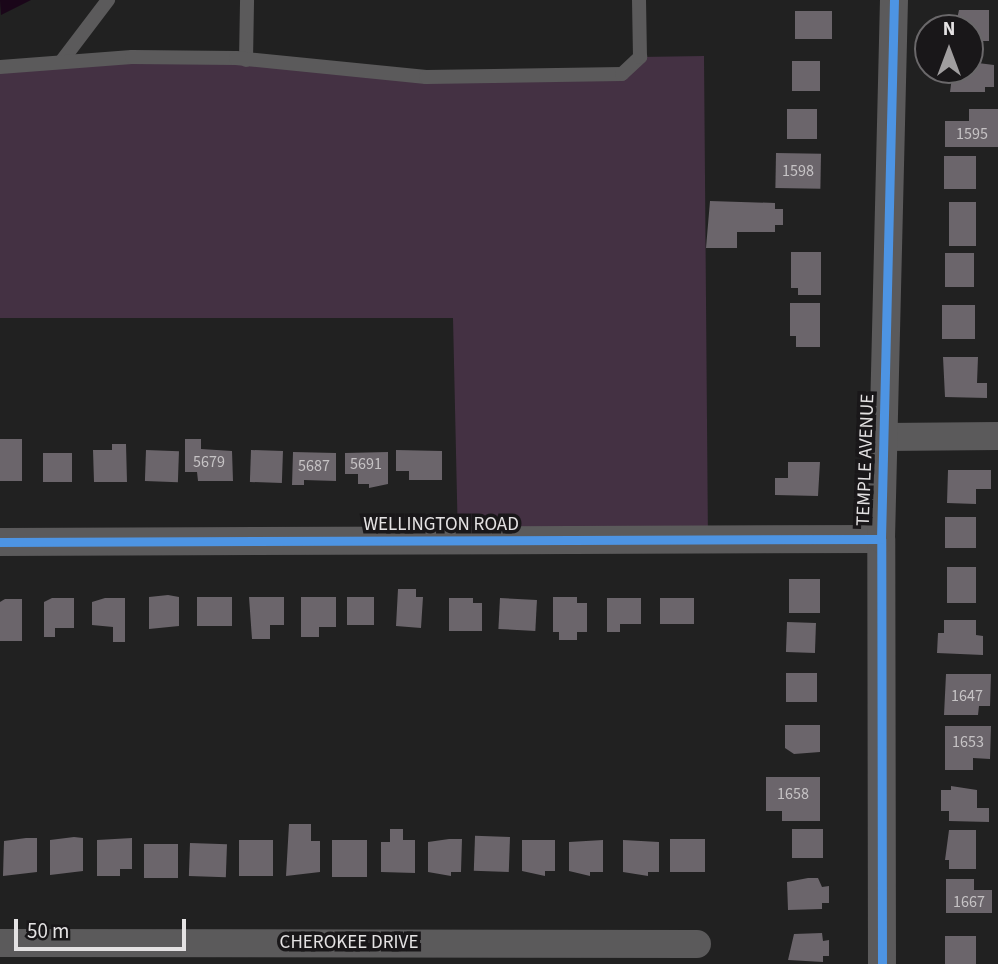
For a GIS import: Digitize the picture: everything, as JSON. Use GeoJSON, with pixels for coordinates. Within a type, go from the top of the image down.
{"type":"FeatureCollection","features":[{"type":"Feature","properties":{"kind":"street","name":"TEMPLE AVENUE"},"geometry":{"type":"LineString","coordinates":[[882,964],[881,539],[894,0]]}},
{"type":"Feature","properties":{"kind":"street"},"geometry":{"type":"LineString","coordinates":[[885,437],[998,436]]}},
{"type":"Feature","properties":{"kind":"street","name":"WELLINGTON ROAD"},"geometry":{"type":"LineString","coordinates":[[0,542],[881,539]]}},
{"type":"Feature","properties":{"kind":"street","name":"CHEROKEE DRIVE"},"geometry":{"type":"LineString","coordinates":[[0,943],[697,944]]}},
{"type":"Feature","properties":{"kind":"lane"},"geometry":{"type":"LineString","coordinates":[[61,62],[108,0]]}},
{"type":"Feature","properties":{"kind":"lane"},"geometry":{"type":"LineString","coordinates":[[246,60],[247,0]]}},
{"type":"Feature","properties":{"kind":"lane"},"geometry":{"type":"LineString","coordinates":[[0,67],[132,57],[246,60],[426,77],[622,74],[640,57],[639,0]]}},
{"type":"Feature","properties":{"kind":"shaded area"},"geometry":{"type":"Polygon","coordinates":[[[0,0],[31,0],[1,15],[0,0]]]}},
{"type":"Feature","properties":{"kind":"shaded area"},"geometry":{"type":"Polygon","coordinates":[[[704,56],[708,543],[458,543],[453,318],[0,318],[0,67],[132,57],[322,70],[622,74],[640,57],[704,56]]]}},
{"type":"Feature","properties":{"kind":"building"},"geometry":{"type":"Polygon","coordinates":[[[959,10],[989,10],[989,41],[984,41],[984,14],[958,14],[959,10]]]}},
{"type":"Feature","properties":{"kind":"building"},"geometry":{"type":"Polygon","coordinates":[[[795,11],[832,11],[832,39],[795,39],[795,11]]]}},
{"type":"Feature","properties":{"kind":"building"},"geometry":{"type":"Polygon","coordinates":[[[792,61],[820,61],[820,91],[792,91],[792,61]]]}},
{"type":"Feature","properties":{"kind":"building"},"geometry":{"type":"Polygon","coordinates":[[[984,64],[994,65],[994,87],[985,87],[985,92],[950,92],[951,84],[984,84],[984,64]]]}},
{"type":"Feature","properties":{"kind":"building"},"geometry":{"type":"Polygon","coordinates":[[[787,109],[817,109],[817,139],[787,139],[787,109]]]}},
{"type":"Feature","properties":{"kind":"building"},"geometry":{"type":"Polygon","coordinates":[[[969,109],[998,109],[998,147],[945,147],[945,121],[969,121],[969,109]]]}},
{"type":"Feature","properties":{"kind":"building"},"geometry":{"type":"Polygon","coordinates":[[[776,153],[821,154],[820,189],[775,188],[776,153]]]}},
{"type":"Feature","properties":{"kind":"building"},"geometry":{"type":"Polygon","coordinates":[[[944,156],[976,156],[976,189],[944,189],[944,156]]]}},
{"type":"Feature","properties":{"kind":"building"},"geometry":{"type":"Polygon","coordinates":[[[710,201],[775,203],[775,209],[783,209],[783,225],[775,225],[775,232],[737,232],[737,248],[706,248],[710,201]]]}},
{"type":"Feature","properties":{"kind":"building"},"geometry":{"type":"Polygon","coordinates":[[[949,202],[976,202],[976,246],[949,246],[949,202]]]}},
{"type":"Feature","properties":{"kind":"building"},"geometry":{"type":"Polygon","coordinates":[[[791,252],[821,252],[821,295],[798,295],[798,288],[791,288],[791,252]]]}},
{"type":"Feature","properties":{"kind":"building"},"geometry":{"type":"Polygon","coordinates":[[[945,253],[974,253],[974,287],[945,287],[945,253]]]}},
{"type":"Feature","properties":{"kind":"building"},"geometry":{"type":"Polygon","coordinates":[[[790,303],[820,303],[820,347],[796,347],[796,336],[790,336],[790,303]]]}},
{"type":"Feature","properties":{"kind":"building"},"geometry":{"type":"Polygon","coordinates":[[[942,305],[975,305],[975,339],[942,339],[942,305]]]}},
{"type":"Feature","properties":{"kind":"building"},"geometry":{"type":"Polygon","coordinates":[[[943,357],[978,357],[977,383],[987,383],[987,398],[945,397],[943,357]]]}},
{"type":"Feature","properties":{"kind":"building"},"geometry":{"type":"Polygon","coordinates":[[[0,439],[22,439],[22,481],[0,481],[0,439]]]}},
{"type":"Feature","properties":{"kind":"building"},"geometry":{"type":"Polygon","coordinates":[[[185,439],[201,439],[201,449],[232,451],[233,481],[198,481],[197,472],[185,472],[185,439]]]}},
{"type":"Feature","properties":{"kind":"building"},"geometry":{"type":"Polygon","coordinates":[[[112,444],[126,444],[127,482],[94,482],[93,450],[112,450],[112,444]]]}},
{"type":"Feature","properties":{"kind":"building"},"geometry":{"type":"Polygon","coordinates":[[[146,450],[179,451],[178,482],[145,481],[146,450]]]}},
{"type":"Feature","properties":{"kind":"building"},"geometry":{"type":"Polygon","coordinates":[[[251,450],[283,451],[282,483],[250,482],[251,450]]]}},
{"type":"Feature","properties":{"kind":"building"},"geometry":{"type":"Polygon","coordinates":[[[396,450],[442,451],[442,480],[409,480],[409,471],[396,471],[396,450]]]}},
{"type":"Feature","properties":{"kind":"building"},"geometry":{"type":"Polygon","coordinates":[[[293,452],[336,453],[336,481],[304,480],[304,485],[292,485],[293,452]]]}},
{"type":"Feature","properties":{"kind":"building"},"geometry":{"type":"Polygon","coordinates":[[[388,452],[388,484],[369,488],[369,484],[358,484],[358,474],[345,474],[345,453],[388,452]]]}},
{"type":"Feature","properties":{"kind":"building"},"geometry":{"type":"Polygon","coordinates":[[[43,453],[72,453],[72,482],[43,482],[43,453]]]}},
{"type":"Feature","properties":{"kind":"building"},"geometry":{"type":"Polygon","coordinates":[[[788,462],[820,462],[818,496],[775,495],[775,478],[788,478],[788,462]]]}},
{"type":"Feature","properties":{"kind":"building"},"geometry":{"type":"Polygon","coordinates":[[[948,470],[991,470],[991,489],[976,489],[976,504],[947,503],[948,470]]]}},
{"type":"Feature","properties":{"kind":"building"},"geometry":{"type":"Polygon","coordinates":[[[945,517],[976,517],[976,548],[945,548],[945,517]]]}},
{"type":"Feature","properties":{"kind":"building"},"geometry":{"type":"Polygon","coordinates":[[[947,567],[976,567],[976,603],[947,603],[947,567]]]}},
{"type":"Feature","properties":{"kind":"building"},"geometry":{"type":"Polygon","coordinates":[[[789,579],[820,579],[820,613],[789,613],[789,579]]]}},
{"type":"Feature","properties":{"kind":"building"},"geometry":{"type":"Polygon","coordinates":[[[398,589],[416,589],[416,597],[423,597],[421,628],[396,626],[398,589]]]}},
{"type":"Feature","properties":{"kind":"building"},"geometry":{"type":"Polygon","coordinates":[[[149,597],[179,597],[179,626],[149,629],[149,597]]]}},
{"type":"Feature","properties":{"kind":"building"},"geometry":{"type":"Polygon","coordinates":[[[197,597],[232,597],[232,626],[197,626],[197,597]]]}},
{"type":"Feature","properties":{"kind":"building"},"geometry":{"type":"Polygon","coordinates":[[[249,597],[284,597],[284,625],[270,625],[270,639],[252,639],[249,597]]]}},
{"type":"Feature","properties":{"kind":"building"},"geometry":{"type":"Polygon","coordinates":[[[301,597],[336,597],[336,627],[319,627],[319,637],[301,637],[301,597]]]}},
{"type":"Feature","properties":{"kind":"building"},"geometry":{"type":"Polygon","coordinates":[[[347,597],[374,597],[374,625],[347,625],[347,597]]]}},
{"type":"Feature","properties":{"kind":"building"},"geometry":{"type":"Polygon","coordinates":[[[553,597],[577,597],[577,603],[587,603],[587,632],[577,632],[577,640],[559,640],[559,632],[553,632],[553,597]]]}},
{"type":"Feature","properties":{"kind":"building"},"geometry":{"type":"Polygon","coordinates":[[[52,598],[74,598],[74,628],[55,628],[55,637],[44,637],[44,602],[52,598]]]}},
{"type":"Feature","properties":{"kind":"building"},"geometry":{"type":"Polygon","coordinates":[[[105,598],[125,598],[125,642],[113,642],[113,627],[92,625],[92,602],[105,598]]]}},
{"type":"Feature","properties":{"kind":"building"},"geometry":{"type":"Polygon","coordinates":[[[449,598],[473,598],[473,603],[482,603],[482,631],[449,631],[449,598]]]}},
{"type":"Feature","properties":{"kind":"building"},"geometry":{"type":"Polygon","coordinates":[[[500,598],[537,600],[535,631],[498,629],[500,598]]]}},
{"type":"Feature","properties":{"kind":"building"},"geometry":{"type":"Polygon","coordinates":[[[607,598],[641,598],[641,624],[620,624],[620,632],[607,632],[607,598]]]}},
{"type":"Feature","properties":{"kind":"building"},"geometry":{"type":"Polygon","coordinates":[[[660,598],[694,598],[694,624],[660,624],[660,598]]]}},
{"type":"Feature","properties":{"kind":"building"},"geometry":{"type":"Polygon","coordinates":[[[5,599],[22,599],[22,641],[0,641],[0,602],[5,599]]]}},
{"type":"Feature","properties":{"kind":"building"},"geometry":{"type":"Polygon","coordinates":[[[944,620],[976,620],[976,635],[983,636],[983,655],[937,653],[938,633],[944,633],[944,620]]]}},
{"type":"Feature","properties":{"kind":"building"},"geometry":{"type":"Polygon","coordinates":[[[787,622],[816,623],[815,653],[786,652],[787,622]]]}},
{"type":"Feature","properties":{"kind":"building"},"geometry":{"type":"Polygon","coordinates":[[[786,673],[817,673],[817,702],[786,702],[786,673]]]}},
{"type":"Feature","properties":{"kind":"building"},"geometry":{"type":"Polygon","coordinates":[[[946,674],[991,674],[990,706],[979,706],[978,715],[944,715],[946,674]]]}},
{"type":"Feature","properties":{"kind":"building"},"geometry":{"type":"Polygon","coordinates":[[[785,725],[820,725],[820,752],[794,754],[785,748],[785,725]]]}},
{"type":"Feature","properties":{"kind":"building"},"geometry":{"type":"Polygon","coordinates":[[[945,726],[991,726],[990,759],[973,758],[973,770],[945,770],[945,726]]]}},
{"type":"Feature","properties":{"kind":"building"},"geometry":{"type":"Polygon","coordinates":[[[766,777],[820,777],[820,821],[782,821],[782,811],[766,811],[766,777]]]}},
{"type":"Feature","properties":{"kind":"building"},"geometry":{"type":"Polygon","coordinates":[[[951,786],[977,790],[977,808],[989,808],[989,822],[949,821],[949,811],[941,811],[941,790],[951,790],[951,786]]]}},
{"type":"Feature","properties":{"kind":"building"},"geometry":{"type":"Polygon","coordinates":[[[289,824],[311,824],[311,841],[320,841],[320,872],[286,876],[289,824]]]}},
{"type":"Feature","properties":{"kind":"building"},"geometry":{"type":"Polygon","coordinates":[[[390,829],[403,829],[403,840],[415,840],[415,873],[381,872],[381,842],[390,842],[390,829]]]}},
{"type":"Feature","properties":{"kind":"building"},"geometry":{"type":"Polygon","coordinates":[[[792,829],[823,829],[823,858],[792,858],[792,829]]]}},
{"type":"Feature","properties":{"kind":"building"},"geometry":{"type":"Polygon","coordinates":[[[949,830],[976,830],[976,869],[949,869],[949,860],[945,860],[949,830]]]}},
{"type":"Feature","properties":{"kind":"building"},"geometry":{"type":"Polygon","coordinates":[[[475,836],[510,837],[509,872],[474,871],[475,836]]]}},
{"type":"Feature","properties":{"kind":"building"},"geometry":{"type":"Polygon","coordinates":[[[37,838],[37,872],[3,876],[4,841],[37,838]]]}},
{"type":"Feature","properties":{"kind":"building"},"geometry":{"type":"Polygon","coordinates":[[[83,838],[83,871],[50,875],[50,840],[83,838]]]}},
{"type":"Feature","properties":{"kind":"building"},"geometry":{"type":"Polygon","coordinates":[[[132,838],[132,869],[120,869],[120,876],[97,876],[97,840],[132,838]]]}},
{"type":"Feature","properties":{"kind":"building"},"geometry":{"type":"Polygon","coordinates":[[[462,839],[461,872],[451,872],[451,876],[428,872],[428,842],[462,839]]]}},
{"type":"Feature","properties":{"kind":"building"},"geometry":{"type":"Polygon","coordinates":[[[670,839],[705,839],[705,872],[670,872],[670,839]]]}},
{"type":"Feature","properties":{"kind":"building"},"geometry":{"type":"Polygon","coordinates":[[[239,840],[273,840],[273,876],[239,876],[239,840]]]}},
{"type":"Feature","properties":{"kind":"building"},"geometry":{"type":"Polygon","coordinates":[[[332,840],[367,840],[367,877],[332,877],[332,840]]]}},
{"type":"Feature","properties":{"kind":"building"},"geometry":{"type":"Polygon","coordinates":[[[522,840],[555,840],[555,871],[545,871],[545,876],[522,871],[522,840]]]}},
{"type":"Feature","properties":{"kind":"building"},"geometry":{"type":"Polygon","coordinates":[[[603,840],[603,872],[590,872],[590,876],[569,871],[569,842],[603,840]]]}},
{"type":"Feature","properties":{"kind":"building"},"geometry":{"type":"Polygon","coordinates":[[[623,840],[659,842],[659,872],[648,872],[648,876],[623,872],[623,840]]]}},
{"type":"Feature","properties":{"kind":"building"},"geometry":{"type":"Polygon","coordinates":[[[190,843],[227,844],[226,877],[189,876],[190,843]]]}},
{"type":"Feature","properties":{"kind":"building"},"geometry":{"type":"Polygon","coordinates":[[[144,844],[178,844],[178,878],[144,878],[144,844]]]}},
{"type":"Feature","properties":{"kind":"building"},"geometry":{"type":"Polygon","coordinates":[[[818,878],[822,887],[829,886],[829,903],[822,903],[822,909],[788,910],[787,882],[818,878]]]}},
{"type":"Feature","properties":{"kind":"building"},"geometry":{"type":"Polygon","coordinates":[[[946,879],[974,879],[974,890],[992,890],[992,913],[946,913],[946,879]]]}},
{"type":"Feature","properties":{"kind":"building"},"geometry":{"type":"Polygon","coordinates":[[[822,933],[823,941],[829,940],[829,956],[823,956],[823,962],[788,960],[794,934],[822,933]]]}},
{"type":"Feature","properties":{"kind":"building"},"geometry":{"type":"Polygon","coordinates":[[[945,936],[976,936],[976,964],[945,964],[945,936]]]}},
{"type":"Feature","properties":{"kind":"cycle path"},"geometry":{"type":"LineString","coordinates":[[882,964],[881,539],[894,0]]}},
{"type":"Feature","properties":{"kind":"cycle path"},"geometry":{"type":"LineString","coordinates":[[0,542],[881,539]]}}]}
